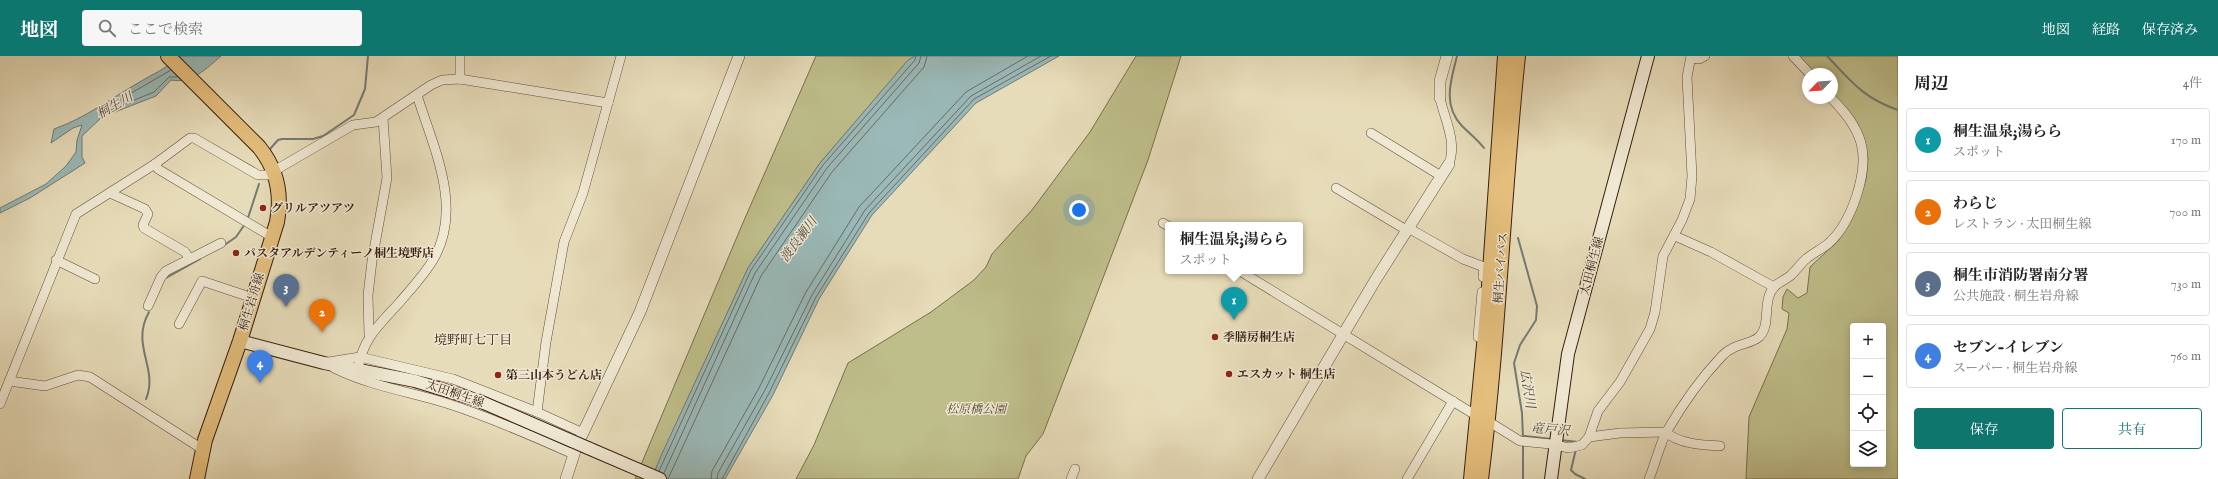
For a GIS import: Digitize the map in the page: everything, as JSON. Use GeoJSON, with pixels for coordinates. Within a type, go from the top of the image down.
{"type":"FeatureCollection","features":[{"type":"Feature","properties":{"kind":"main road","name":"桐生岩舟線"},"geometry":{"type":"LineString","coordinates":[[168,56],[259,147],[268,158],[275,172],[280,204],[272,237],[240,341],[202,449],[197,479]]}},
{"type":"Feature","properties":{"kind":"main road","name":"桐生バイパス"},"geometry":{"type":"LineString","coordinates":[[1471,479],[1487,314],[1505,56]]}},
{"type":"Feature","properties":{"kind":"main road","name":"桐生バイパス"},"geometry":{"type":"LineString","coordinates":[[1481,479],[1497,330],[1512,114],[1518,56]]}},
{"type":"Feature","properties":{"kind":"main road","name":"太田桐生線"},"geometry":{"type":"LineString","coordinates":[[1551,479],[1568,354],[1648,56]]}},
{"type":"Feature","properties":{"kind":"main road"},"geometry":{"type":"LineString","coordinates":[[1489,479],[1511,235],[1513,166],[1512,114]]}},
{"type":"Feature","properties":{"kind":"main road"},"geometry":{"type":"LineString","coordinates":[[1484,267],[1490,191],[1498,151]]}},
{"type":"Feature","properties":{"kind":"main road","name":"太田桐生線"},"geometry":{"type":"LineString","coordinates":[[240,341],[324,363],[359,368],[415,381],[477,400],[660,479]]}},
{"type":"Feature","properties":{"kind":"street"},"geometry":{"type":"LineString","coordinates":[[460,56],[460,79]]}},
{"type":"Feature","properties":{"kind":"street"},"geometry":{"type":"LineString","coordinates":[[537,412],[546,342],[564,242],[583,193],[621,56]]}},
{"type":"Feature","properties":{"kind":"street"},"geometry":{"type":"LineString","coordinates":[[359,368],[375,360],[453,379],[537,412],[583,434],[640,312],[739,56]]}},
{"type":"Feature","properties":{"kind":"street"},"geometry":{"type":"LineString","coordinates":[[1258,479],[1343,335],[1449,164],[1452,155],[1453,143],[1440,98],[1440,81],[1447,56]]}},
{"type":"Feature","properties":{"kind":"street"},"geometry":{"type":"LineString","coordinates":[[1493,424],[1523,441],[1556,446],[1574,448],[1582,445],[1589,437],[1598,411],[1620,382],[1650,329],[1655,312],[1663,256],[1675,236],[1688,206],[1692,176],[1687,77],[1691,57],[1699,59],[1705,56]]}},
{"type":"Feature","properties":{"kind":"street"},"geometry":{"type":"LineString","coordinates":[[1793,56],[1804,68]]}},
{"type":"Feature","properties":{"kind":"street"},"geometry":{"type":"LineString","coordinates":[[0,404],[56,260],[76,214],[155,164],[190,138],[194,138],[258,175],[267,175],[275,172],[353,125],[376,122],[442,80],[460,79],[608,103]]}},
{"type":"Feature","properties":{"kind":"street"},"geometry":{"type":"LineString","coordinates":[[370,335],[416,284],[434,259],[441,240],[446,214],[445,187],[417,95]]}},
{"type":"Feature","properties":{"kind":"street"},"geometry":{"type":"LineString","coordinates":[[1649,479],[1666,432],[1704,377],[1722,356],[1734,346],[1759,337],[1765,328],[1766,307],[1774,287],[1790,276],[1808,257],[1829,242],[1836,235],[1846,220],[1858,189],[1863,156],[1861,144],[1851,122],[1836,104]]}},
{"type":"Feature","properties":{"kind":"street"},"geometry":{"type":"LineString","coordinates":[[359,368],[370,335],[368,294],[372,261],[388,178],[383,118]]}},
{"type":"Feature","properties":{"kind":"street"},"geometry":{"type":"LineString","coordinates":[[1371,133],[1441,176]]}},
{"type":"Feature","properties":{"kind":"street"},"geometry":{"type":"LineString","coordinates":[[155,164],[158,169],[272,237]]}},
{"type":"Feature","properties":{"kind":"street"},"geometry":{"type":"LineString","coordinates":[[1336,188],[1463,259],[1484,267],[1465,479]]}},
{"type":"Feature","properties":{"kind":"street"},"geometry":{"type":"LineString","coordinates":[[110,193],[145,209],[148,214],[143,225],[144,228],[185,252],[189,258]]}},
{"type":"Feature","properties":{"kind":"street"},"geometry":{"type":"LineString","coordinates":[[1675,236],[1711,252],[1774,287]]}},
{"type":"Feature","properties":{"kind":"street"},"geometry":{"type":"LineString","coordinates":[[148,306],[161,277],[166,271],[221,243]]}},
{"type":"Feature","properties":{"kind":"street"},"geometry":{"type":"LineString","coordinates":[[56,260],[95,279]]}},
{"type":"Feature","properties":{"kind":"street"},"geometry":{"type":"LineString","coordinates":[[1245,274],[1472,413]]}},
{"type":"Feature","properties":{"kind":"street"},"geometry":{"type":"LineString","coordinates":[[179,324],[202,281],[253,298]]}},
{"type":"Feature","properties":{"kind":"street"},"geometry":{"type":"LineString","coordinates":[[359,368],[424,396],[473,412],[574,452],[566,479]]}},
{"type":"Feature","properties":{"kind":"street"},"geometry":{"type":"LineString","coordinates":[[9,381],[45,386],[78,375],[90,377],[202,449]]}},
{"type":"Feature","properties":{"kind":"street"},"geometry":{"type":"LineString","coordinates":[[1407,479],[1453,402]]}},
{"type":"Feature","properties":{"kind":"street"},"geometry":{"type":"LineString","coordinates":[[1589,437],[1620,433],[1666,432],[1670,436],[1684,441],[1720,446]]}},
{"type":"Feature","properties":{"kind":"street"},"geometry":{"type":"LineString","coordinates":[[1070,479],[1075,469]]}},
{"type":"Feature","properties":{"kind":"green space"},"geometry":{"type":"Polygon","coordinates":[[[816,56],[915,56],[908,61],[820,163],[748,268],[651,479],[635,479],[742,225],[816,56]]]}},
{"type":"Feature","properties":{"kind":"green space","name":"松原橋公園"},"geometry":{"type":"Polygon","coordinates":[[[1136,56],[1181,56],[1148,160],[1082,333],[1043,434],[1026,456],[1018,479],[796,479],[814,445],[848,363],[931,312],[974,280],[986,267],[992,254],[1032,210],[1090,132],[1136,56]]]}},
{"type":"Feature","properties":{"kind":"green space"},"geometry":{"type":"Polygon","coordinates":[[[1798,56],[1898,56],[1898,479],[1746,479],[1749,417],[1787,329],[1789,313],[1782,309],[1783,297],[1787,289],[1798,298],[1807,293],[1810,267],[1838,241],[1851,221],[1866,179],[1868,159],[1865,144],[1838,103],[1838,68],[1809,68],[1798,56]]]}},
{"type":"Feature","properties":{"kind":"water","name":"桐生川"},"geometry":{"type":"Polygon","coordinates":[[[179,56],[221,56],[199,74],[186,80],[171,80],[156,96],[102,117],[82,136],[82,157],[85,163],[30,198],[0,213],[0,208],[46,184],[66,166],[76,152],[77,140],[82,125],[73,128],[51,143],[54,129],[65,125],[97,108],[164,68],[179,56]]]}},
{"type":"Feature","properties":{"kind":"water","name":"渡良瀬川"},"geometry":{"type":"Polygon","coordinates":[[[915,56],[1059,56],[976,103],[872,215],[819,299],[773,395],[725,479],[652,479],[660,458],[748,268],[820,163],[908,60],[915,56]]]}},
{"type":"Feature","properties":{"kind":"waterway"},"geometry":{"type":"LineString","coordinates":[[270,149],[278,140],[282,139],[313,139],[323,136],[354,115],[365,89],[368,56]]}},
{"type":"Feature","properties":{"kind":"waterway","name":"広沢川"},"geometry":{"type":"LineString","coordinates":[[1457,56],[1452,74],[1450,92],[1452,110],[1462,126],[1484,148]]}},
{"type":"Feature","properties":{"kind":"waterway"},"geometry":{"type":"LineString","coordinates":[[1827,56],[1859,88],[1876,100],[1898,110]]}},
{"type":"Feature","properties":{"kind":"waterway"},"geometry":{"type":"LineString","coordinates":[[248,218],[259,184]]}},
{"type":"Feature","properties":{"kind":"waterway"},"geometry":{"type":"LineString","coordinates":[[223,246],[236,237],[245,224]]}},
{"type":"Feature","properties":{"kind":"waterway","name":"広沢川"},"geometry":{"type":"LineString","coordinates":[[1518,238],[1537,306],[1536,320],[1520,345],[1514,363],[1522,413],[1523,438]]}},
{"type":"Feature","properties":{"kind":"waterway"},"geometry":{"type":"LineString","coordinates":[[166,278],[200,259]]}},
{"type":"Feature","properties":{"kind":"waterway"},"geometry":{"type":"LineString","coordinates":[[146,399],[149,388],[149,377],[142,336],[144,324],[149,312]]}},
{"type":"Feature","properties":{"kind":"waterway","name":"竜戸沢"},"geometry":{"type":"LineString","coordinates":[[1524,436],[1551,439]]}},
{"type":"Feature","properties":{"kind":"waterway","name":"竜戸沢"},"geometry":{"type":"LineString","coordinates":[[1560,440],[1578,442]]}},
{"type":"Feature","properties":{"kind":"waterway","name":"広沢川"},"geometry":{"type":"LineString","coordinates":[[1523,444],[1523,479]]}},
{"type":"Feature","properties":{"kind":"waterway","name":"竜戸沢"},"geometry":{"type":"LineString","coordinates":[[1576,449],[1571,470],[1575,474],[1585,479]]}},
{"type":"Feature","properties":{"kind":"place","name":"グリルアツアツ"},"geometry":{"type":"Point","coordinates":[263,208]}},
{"type":"Feature","properties":{"kind":"place","name":"パスタアルデンティーノ桐生境野店"},"geometry":{"type":"Point","coordinates":[236,253]}},
{"type":"Feature","properties":{"kind":"place","name":"桐生市消防署南分署"},"geometry":{"type":"Point","coordinates":[286,307]}},
{"type":"Feature","properties":{"kind":"place","name":"桐生温泉;湯らら"},"geometry":{"type":"Point","coordinates":[1234,320]}},
{"type":"Feature","properties":{"kind":"place","name":"わらじ"},"geometry":{"type":"Point","coordinates":[322,332]}},
{"type":"Feature","properties":{"kind":"place","name":"季膳房桐生店"},"geometry":{"type":"Point","coordinates":[1215,337]}},
{"type":"Feature","properties":{"kind":"place","name":"エスカット 桐生店"},"geometry":{"type":"Point","coordinates":[1229,374]}},
{"type":"Feature","properties":{"kind":"place","name":"第三山本うどん店"},"geometry":{"type":"Point","coordinates":[498,375]}},
{"type":"Feature","properties":{"kind":"place","name":"セブン-イレブン"},"geometry":{"type":"Point","coordinates":[260,383]}},
{"type":"Feature","properties":{"kind":"district","name":"境野町七丁目"},"geometry":{"type":"Point","coordinates":[473,340]}}]}
